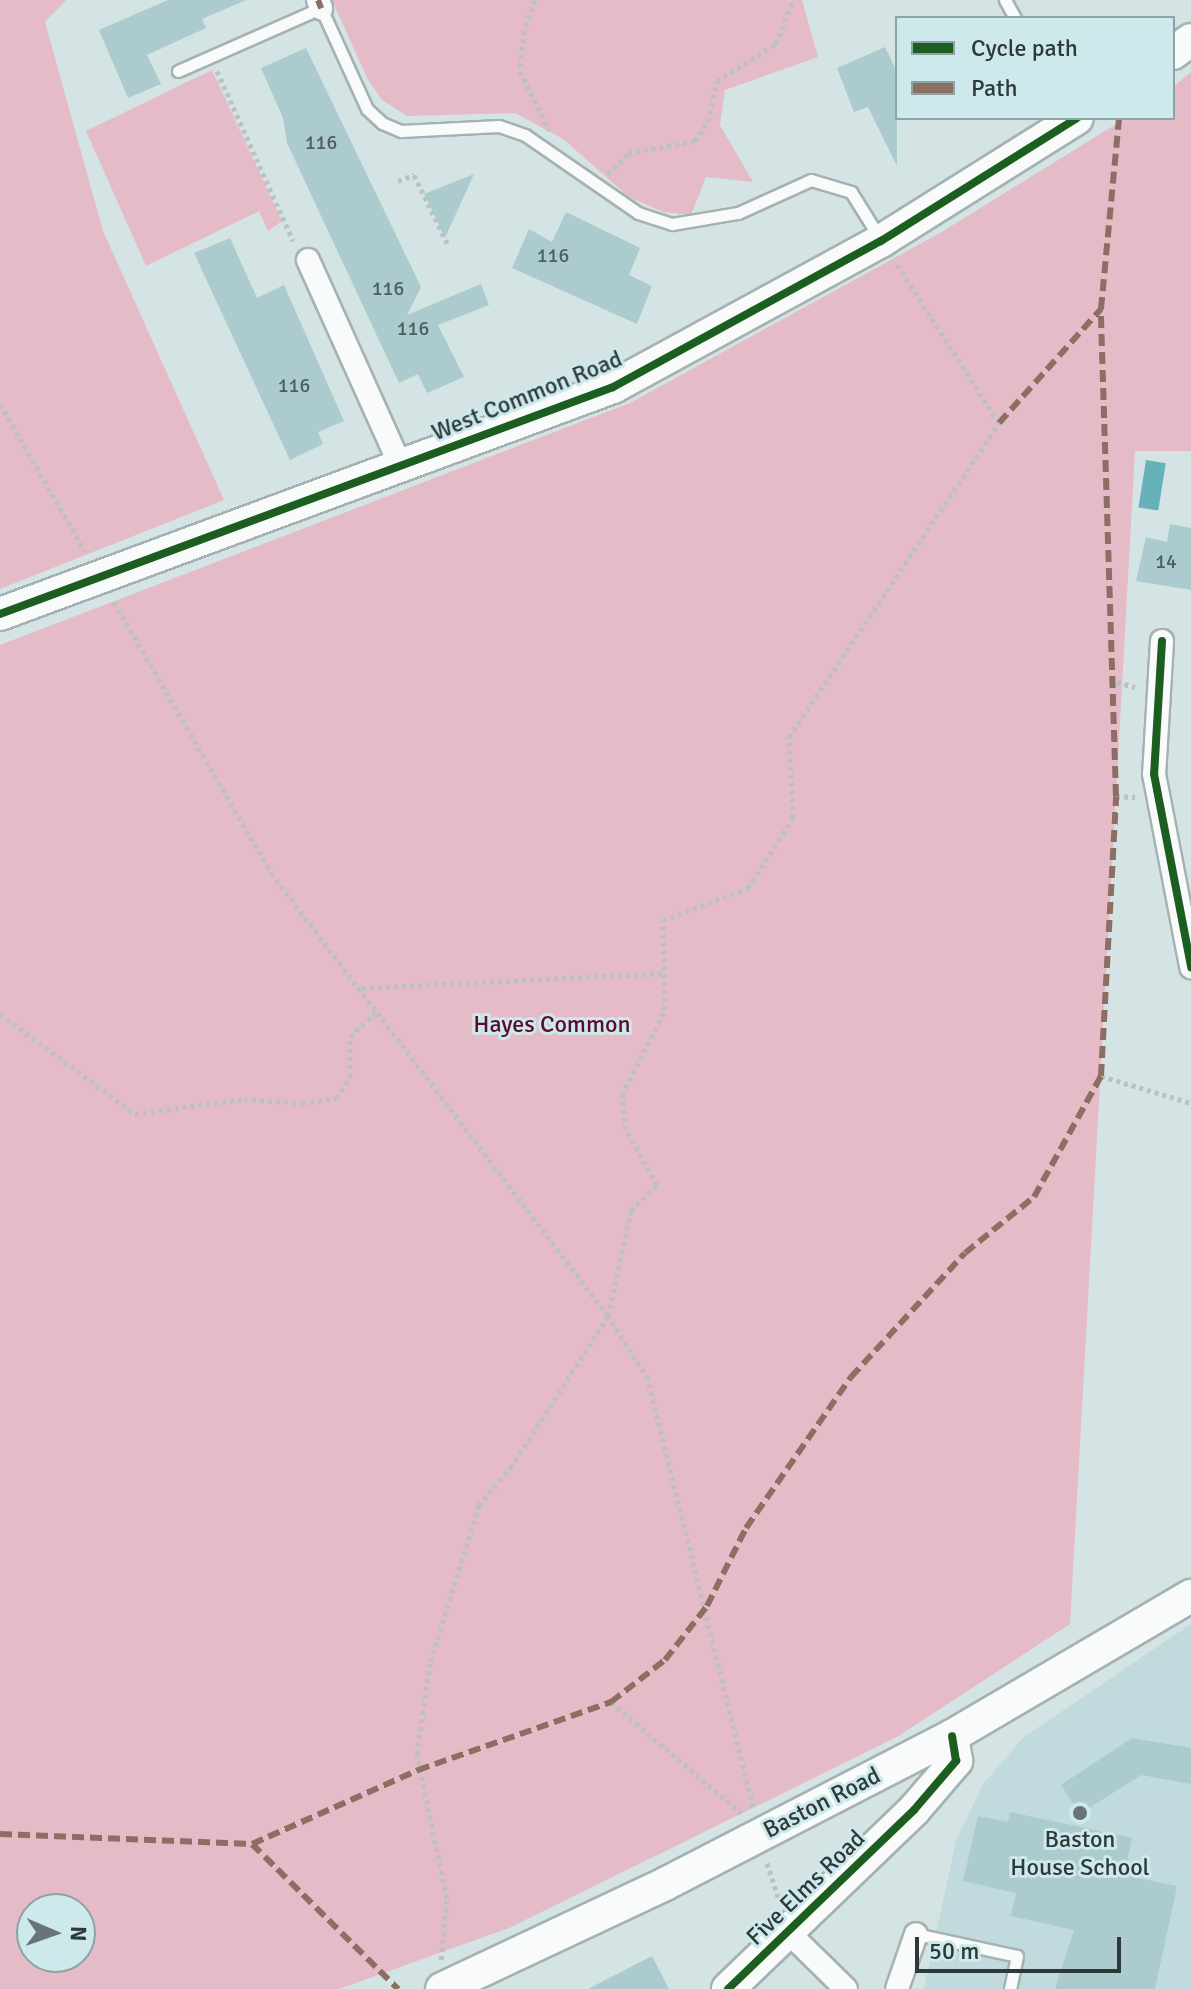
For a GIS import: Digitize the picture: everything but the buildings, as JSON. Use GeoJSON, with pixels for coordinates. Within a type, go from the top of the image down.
{"type":"FeatureCollection","features":[{"type":"Feature","properties":{"kind":"street","name":"West Common Road"},"geometry":{"type":"LineString","coordinates":[[0,614],[98,574],[401,467],[613,387],[881,241],[1072,120]]}},
{"type":"Feature","properties":{"kind":"street"},"geometry":{"type":"LineString","coordinates":[[308,260],[401,467]]}},
{"type":"Feature","properties":{"kind":"street"},"geometry":{"type":"LineString","coordinates":[[1162,641],[1154,774],[1191,967]]}},
{"type":"Feature","properties":{"kind":"street","name":"Baston Road"},"geometry":{"type":"LineString","coordinates":[[441,1982],[665,1884],[952,1736],[1191,1596]]}},
{"type":"Feature","properties":{"kind":"street","name":"Five Elms Road"},"geometry":{"type":"LineString","coordinates":[[728,1989],[791,1935],[956,1761],[952,1736]]}},
{"type":"Feature","properties":{"kind":"street"},"geometry":{"type":"LineString","coordinates":[[897,1989],[916,1934]]}},
{"type":"Feature","properties":{"kind":"street"},"geometry":{"type":"LineString","coordinates":[[791,1935],[846,1989]]}},
{"type":"Feature","properties":{"kind":"lane"},"geometry":{"type":"LineString","coordinates":[[178,71],[320,4],[367,109],[382,123],[401,131],[499,126],[556,157],[638,213],[672,224],[738,213],[811,180],[851,192],[881,241]]}},
{"type":"Feature","properties":{"kind":"lane"},"geometry":{"type":"LineString","coordinates":[[916,1934],[1017,1956],[1010,1989]]}},
{"type":"Feature","properties":{"kind":"path"},"geometry":{"type":"LineString","coordinates":[[535,0],[524,31],[520,71],[546,118],[556,157]]}},
{"type":"Feature","properties":{"kind":"path"},"geometry":{"type":"LineString","coordinates":[[596,186],[628,153],[695,141],[708,122],[717,81],[776,44],[793,0]]}},
{"type":"Feature","properties":{"kind":"path"},"geometry":{"type":"LineString","coordinates":[[210,56],[297,251],[308,260]]}},
{"type":"Feature","properties":{"kind":"path"},"geometry":{"type":"LineString","coordinates":[[398,181],[414,175],[447,243]]}},
{"type":"Feature","properties":{"kind":"path"},"geometry":{"type":"LineString","coordinates":[[441,1982],[447,1900],[417,1753],[430,1663],[479,1505],[512,1466],[608,1316],[631,1211],[657,1185],[626,1129],[622,1095],[665,1010],[663,920],[748,888],[793,818],[789,737],[999,423],[881,241]]}},
{"type":"Feature","properties":{"kind":"path"},"geometry":{"type":"LineString","coordinates":[[0,404],[271,873],[379,1009],[608,1316],[648,1379],[751,1787]]}},
{"type":"Feature","properties":{"kind":"path"},"geometry":{"type":"LineString","coordinates":[[362,988],[664,973]]}},
{"type":"Feature","properties":{"kind":"path"},"geometry":{"type":"LineString","coordinates":[[0,1014],[135,1114],[244,1099],[302,1103],[337,1098],[350,1076],[350,1037],[379,1009]]}},
{"type":"Feature","properties":{"kind":"path"},"geometry":{"type":"LineString","coordinates":[[1101,1076],[1191,1103]]}},
{"type":"Feature","properties":{"kind":"path"},"geometry":{"type":"LineString","coordinates":[[611,1702],[754,1823]]}},
{"type":"Feature","properties":{"kind":"shaded area","name":"Baston House School"},"geometry":{"type":"Polygon","coordinates":[[[1191,1624],[1191,1989],[924,1989],[956,1841],[983,1784],[1024,1737],[1191,1624]]]}},
{"type":"Feature","properties":{"kind":"green space"},"geometry":{"type":"Polygon","coordinates":[[[0,0],[66,0],[45,22],[103,231],[224,500],[0,589],[0,0]]]}},
{"type":"Feature","properties":{"kind":"green space"},"geometry":{"type":"Polygon","coordinates":[[[332,0],[802,0],[818,57],[725,90],[720,125],[753,182],[706,177],[691,215],[663,212],[629,197],[563,139],[515,113],[407,116],[382,100],[367,78],[332,0]]]}},
{"type":"Feature","properties":{"kind":"green space"},"geometry":{"type":"Polygon","coordinates":[[[212,70],[282,221],[268,231],[259,211],[146,266],[86,131],[212,70]]]}},
{"type":"Feature","properties":{"kind":"green space","name":"Hayes Common"},"geometry":{"type":"Polygon","coordinates":[[[1191,72],[1191,451],[1135,451],[1070,1624],[897,1737],[509,1928],[339,1989],[0,1989],[0,645],[630,403],[940,233],[1123,120],[1175,120],[1175,85],[1191,72]]]}},
{"type":"Feature","properties":{"kind":"water"},"geometry":{"type":"Polygon","coordinates":[[[1146,460],[1166,463],[1158,511],[1138,507],[1146,460]]]}},
{"type":"Feature","properties":{"kind":"marked path"},"geometry":{"type":"LineString","coordinates":[[318,0],[321,8]]}},
{"type":"Feature","properties":{"kind":"marked path"},"geometry":{"type":"LineString","coordinates":[[0,1834],[252,1844],[418,1770],[611,1702],[665,1660],[707,1606],[746,1528],[851,1377],[965,1253],[1034,1197],[1101,1076],[1116,796],[1101,309],[1119,120]]}},
{"type":"Feature","properties":{"kind":"marked path"},"geometry":{"type":"LineString","coordinates":[[999,423],[1101,309]]}},
{"type":"Feature","properties":{"kind":"marked path"},"geometry":{"type":"LineString","coordinates":[[252,1844],[398,1989]]}},
{"type":"Feature","properties":{"kind":"cycle path"},"geometry":{"type":"LineString","coordinates":[[0,614],[613,387],[881,241],[1074,120]]}},
{"type":"Feature","properties":{"kind":"cycle path"},"geometry":{"type":"LineString","coordinates":[[1162,641],[1154,774],[1191,967]]}},
{"type":"Feature","properties":{"kind":"cycle path"},"geometry":{"type":"LineString","coordinates":[[728,1989],[914,1810],[956,1761],[952,1736]]}},
{"type":"Feature","properties":{"kind":"place","name":"Baston House School"},"geometry":{"type":"Point","coordinates":[1080,1813]}}]}
